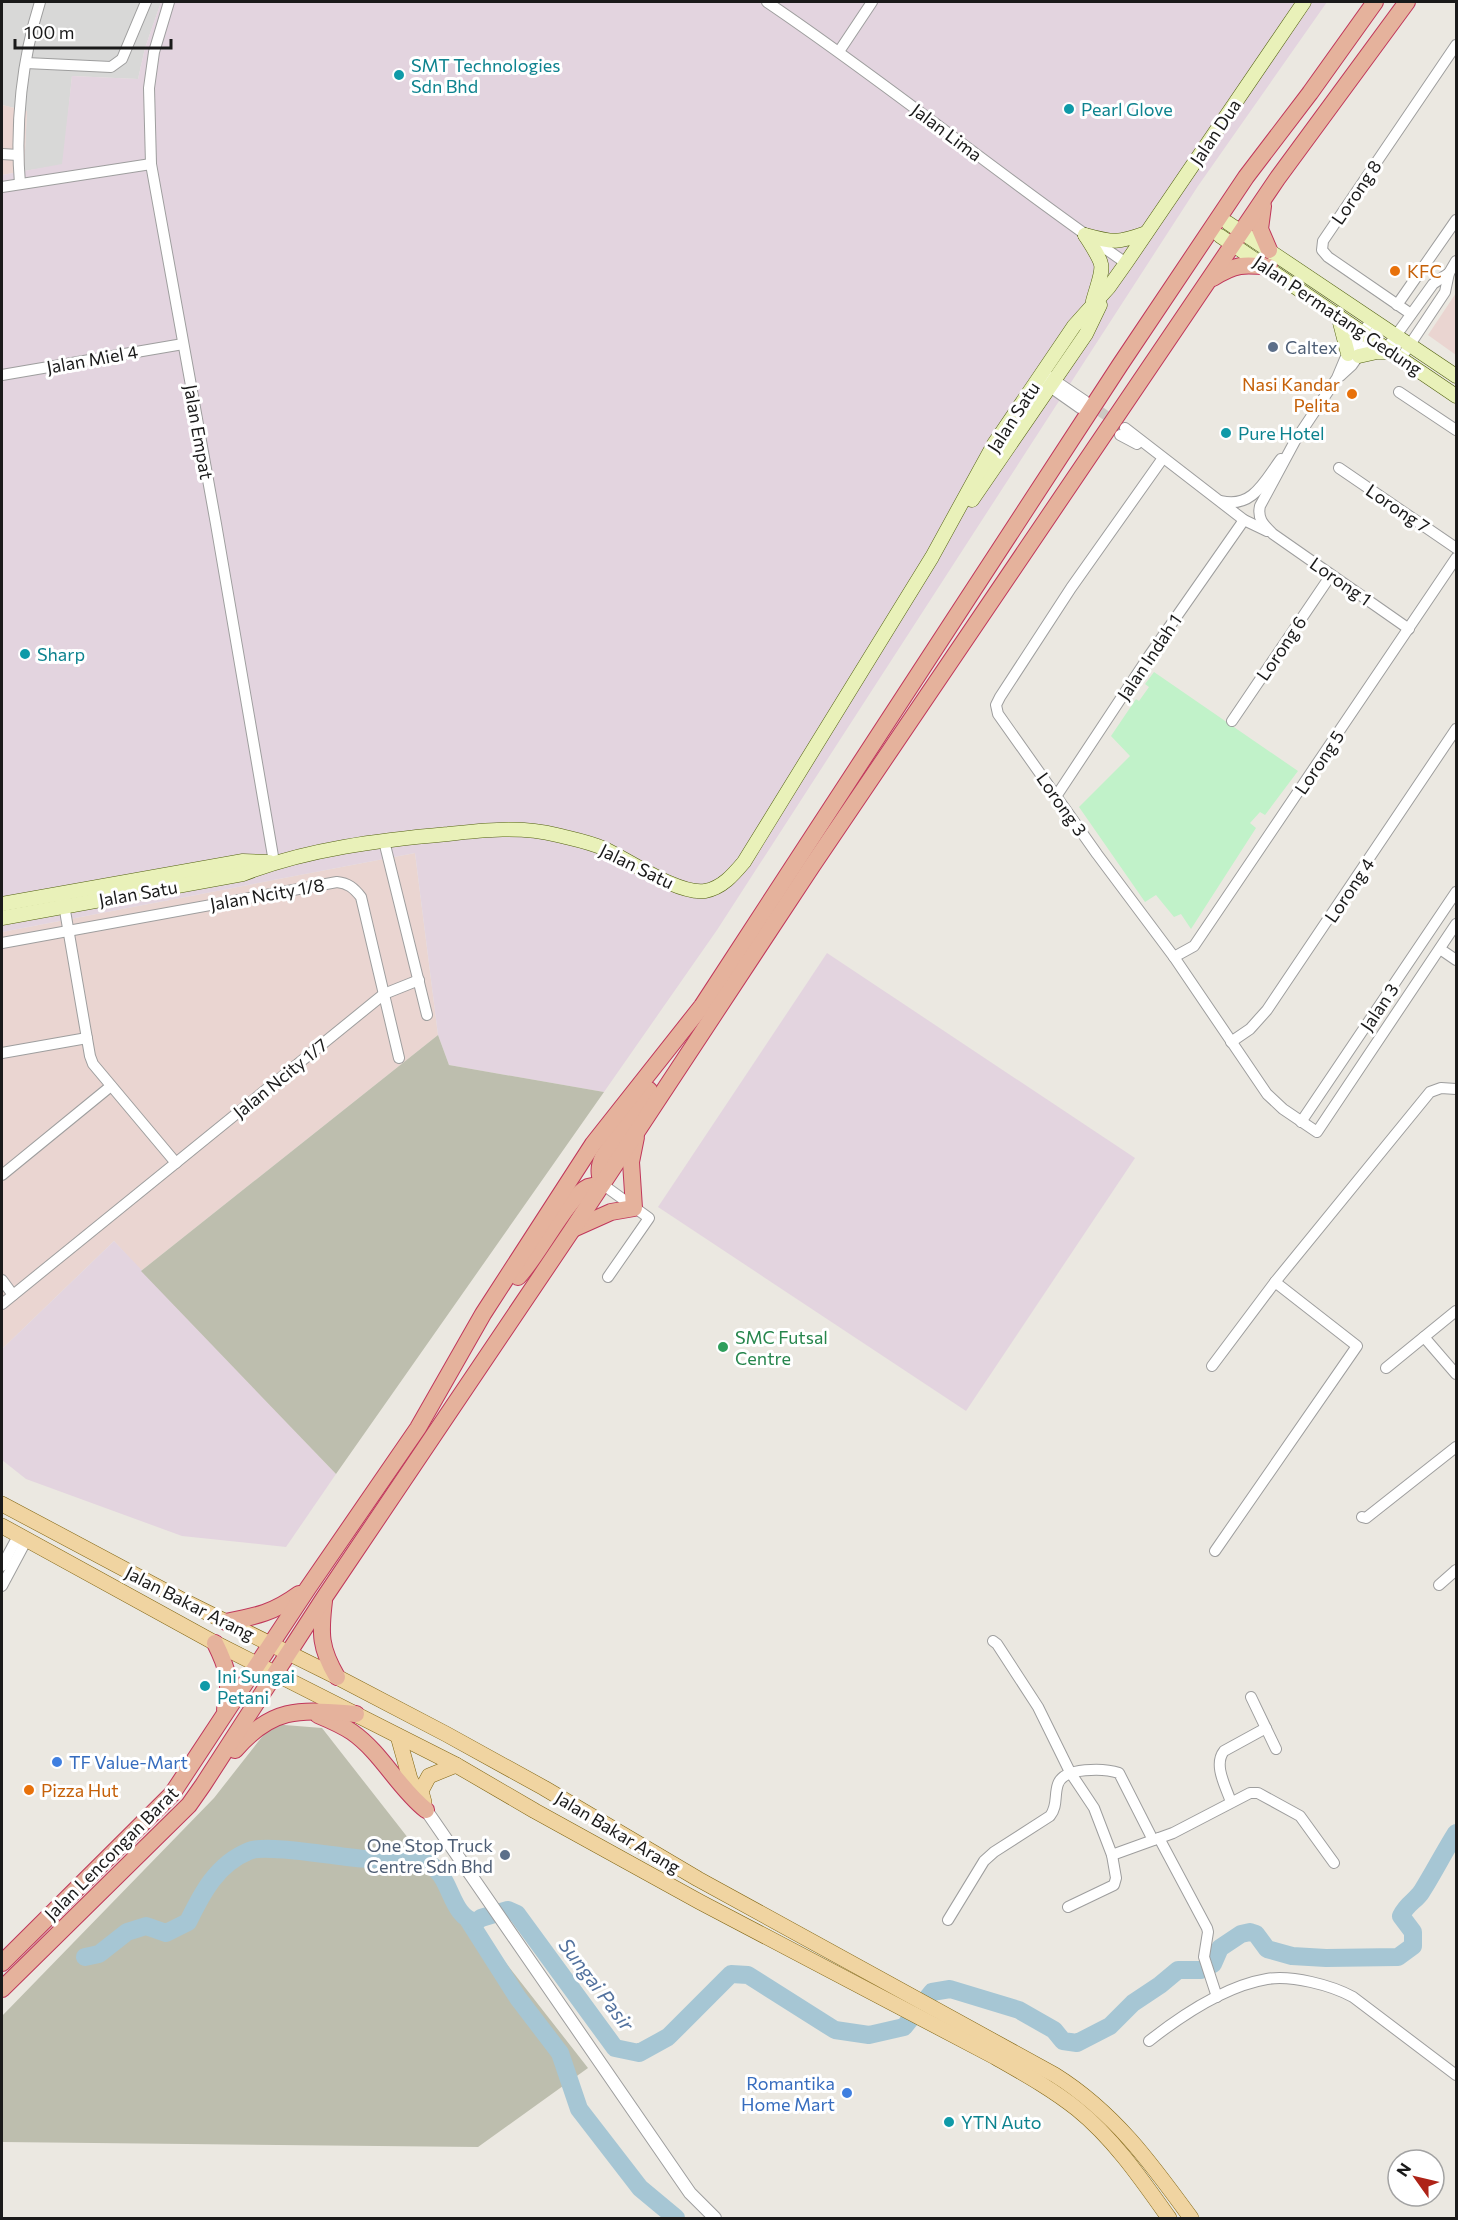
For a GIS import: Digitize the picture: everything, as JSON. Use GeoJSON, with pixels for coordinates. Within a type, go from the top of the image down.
{"type":"FeatureCollection","features":[{"type":"Feature","properties":{"kind":"highway"},"geometry":{"type":"LineString","coordinates":[[483,1314],[524,1271],[570,1204],[583,1190],[602,1184],[598,1173],[603,1157],[681,1043],[702,1006],[1120,365],[1246,177],[1375,2]]}},
{"type":"Feature","properties":{"kind":"highway"},"geometry":{"type":"LineString","coordinates":[[1120,365],[1144,343],[1231,234],[1265,196],[1407,2]]}},
{"type":"Feature","properties":{"kind":"highway"},"geometry":{"type":"LineString","coordinates":[[1231,234],[1310,93]]}},
{"type":"Feature","properties":{"kind":"highway"},"geometry":{"type":"LineString","coordinates":[[1210,280],[1230,268],[1269,259],[1260,229],[1265,196]]}},
{"type":"Feature","properties":{"kind":"highway","name":"Jalan Lencongan Barat"},"geometry":{"type":"LineString","coordinates":[[2,1989],[189,1805],[324,1598],[572,1230],[819,856],[1210,280],[1231,234]]}},
{"type":"Feature","properties":{"kind":"highway"},"geometry":{"type":"LineString","coordinates":[[483,1314],[593,1144],[702,1006]]}},
{"type":"Feature","properties":{"kind":"highway"},"geometry":{"type":"LineString","coordinates":[[572,1230],[610,1212],[634,1208],[632,1161],[637,1130]]}},
{"type":"Feature","properties":{"kind":"highway","name":"Jalan Lencongan Barat"},"geometry":{"type":"LineString","coordinates":[[2,1963],[172,1794],[270,1644],[418,1428],[483,1314]]}},
{"type":"Feature","properties":{"kind":"highway"},"geometry":{"type":"LineString","coordinates":[[226,1622],[267,1613],[308,1588]]}},
{"type":"Feature","properties":{"kind":"highway"},"geometry":{"type":"LineString","coordinates":[[324,1598],[320,1630],[326,1658],[337,1677]]}},
{"type":"Feature","properties":{"kind":"highway"},"geometry":{"type":"LineString","coordinates":[[215,1643],[227,1666],[229,1693],[223,1719]]}},
{"type":"Feature","properties":{"kind":"highway"},"geometry":{"type":"LineString","coordinates":[[307,1711],[352,1732],[381,1760],[414,1800],[426,1810]]}},
{"type":"Feature","properties":{"kind":"highway"},"geometry":{"type":"LineString","coordinates":[[203,1785],[256,1728],[291,1712],[356,1714]]}},
{"type":"Feature","properties":{"kind":"main road","name":"Jalan Dua"},"geometry":{"type":"LineString","coordinates":[[1126,263],[1304,2]]}},
{"type":"Feature","properties":{"kind":"main road"},"geometry":{"type":"LineString","coordinates":[[1084,235],[1110,242],[1121,242],[1146,233]]}},
{"type":"Feature","properties":{"kind":"main road","name":"Jalan Permatang Gedung"},"geometry":{"type":"LineString","coordinates":[[1231,234],[1376,322],[1456,376]]}},
{"type":"Feature","properties":{"kind":"main road"},"geometry":{"type":"LineString","coordinates":[[1084,235],[1103,266],[1091,307]]}},
{"type":"Feature","properties":{"kind":"main road","name":"Jalan Permatang Gedung"},"geometry":{"type":"LineString","coordinates":[[1269,259],[1338,315],[1456,396]]}},
{"type":"Feature","properties":{"kind":"main road","name":"Jalan Satu"},"geometry":{"type":"LineString","coordinates":[[1047,380],[1074,326],[1126,263]]}},
{"type":"Feature","properties":{"kind":"main road","name":"Jalan Satu"},"geometry":{"type":"LineString","coordinates":[[2,904],[63,900],[243,874],[274,862],[384,841],[489,830],[545,832],[603,848],[690,891],[704,891],[719,887],[732,877],[744,862],[932,557],[994,444],[1086,334],[1108,287]]}},
{"type":"Feature","properties":{"kind":"main road"},"geometry":{"type":"LineString","coordinates":[[1338,315],[1354,355],[1377,352],[1394,353]]}},
{"type":"Feature","properties":{"kind":"main road","name":"Jalan Satu"},"geometry":{"type":"LineString","coordinates":[[2,918],[63,900]]}},
{"type":"Feature","properties":{"kind":"main road","name":"Jalan Bakar Arang"},"geometry":{"type":"LineString","coordinates":[[2,1504],[226,1622],[337,1677],[544,1788],[900,1999]]}},
{"type":"Feature","properties":{"kind":"main road","name":"Jalan Bakar Arang"},"geometry":{"type":"LineString","coordinates":[[2,1526],[215,1643],[456,1765],[603,1849],[943,2022],[1048,2071],[1095,2103],[1137,2146],[1191,2218]]}},
{"type":"Feature","properties":{"kind":"main road"},"geometry":{"type":"LineString","coordinates":[[398,1736],[410,1779],[426,1810]]}},
{"type":"Feature","properties":{"kind":"main road"},"geometry":{"type":"LineString","coordinates":[[426,1810],[421,1791],[423,1784],[429,1776],[456,1765]]}},
{"type":"Feature","properties":{"kind":"main road","name":"Jalan Bakar Arang"},"geometry":{"type":"LineString","coordinates":[[943,2022],[1077,2109],[1116,2147],[1169,2218]]}},
{"type":"Feature","properties":{"kind":"street"},"geometry":{"type":"LineString","coordinates":[[20,184],[18,155],[26,63],[40,2]]}},
{"type":"Feature","properties":{"kind":"street"},"geometry":{"type":"LineString","coordinates":[[26,63],[111,67],[122,59],[146,2]]}},
{"type":"Feature","properties":{"kind":"street","name":"Jalan Empat"},"geometry":{"type":"LineString","coordinates":[[169,2],[154,52],[149,88],[151,164],[274,862]]}},
{"type":"Feature","properties":{"kind":"street","name":"Jalan Lima"},"geometry":{"type":"LineString","coordinates":[[768,2],[840,50],[1084,235],[1126,263]]}},
{"type":"Feature","properties":{"kind":"street"},"geometry":{"type":"LineString","coordinates":[[840,50],[872,2]]}},
{"type":"Feature","properties":{"kind":"street","name":"Lorong 8"},"geometry":{"type":"LineString","coordinates":[[1411,314],[1328,257],[1322,250],[1323,241],[1456,45]]}},
{"type":"Feature","properties":{"kind":"street"},"geometry":{"type":"LineString","coordinates":[[2,154],[18,155]]}},
{"type":"Feature","properties":{"kind":"street"},"geometry":{"type":"LineString","coordinates":[[2,187],[151,164]]}},
{"type":"Feature","properties":{"kind":"street"},"geometry":{"type":"LineString","coordinates":[[1397,305],[1456,220]]}},
{"type":"Feature","properties":{"kind":"street"},"geometry":{"type":"LineString","coordinates":[[1394,353],[1410,345],[1445,292],[1449,273],[1456,261]]}},
{"type":"Feature","properties":{"kind":"street"},"geometry":{"type":"LineString","coordinates":[[1394,353],[1396,335],[1433,284],[1449,273]]}},
{"type":"Feature","properties":{"kind":"street"},"geometry":{"type":"LineString","coordinates":[[1218,500],[1236,503],[1253,496],[1295,441],[1337,378],[1353,365],[1354,355],[1376,322]]}},
{"type":"Feature","properties":{"kind":"street","name":"Jalan Miel 4"},"geometry":{"type":"LineString","coordinates":[[2,375],[183,344]]}},
{"type":"Feature","properties":{"kind":"street"},"geometry":{"type":"LineString","coordinates":[[1047,380],[1083,404]]}},
{"type":"Feature","properties":{"kind":"street"},"geometry":{"type":"LineString","coordinates":[[1398,392],[1456,430]]}},
{"type":"Feature","properties":{"kind":"street"},"geometry":{"type":"LineString","coordinates":[[1122,431],[1218,500],[1244,513],[1260,506]]}},
{"type":"Feature","properties":{"kind":"street"},"geometry":{"type":"LineString","coordinates":[[1273,534],[1260,520],[1260,506],[1295,441]]}},
{"type":"Feature","properties":{"kind":"street","name":"Lorong 3"},"geometry":{"type":"LineString","coordinates":[[1162,458],[1071,588],[1000,697],[996,705],[998,714],[1097,854],[1174,957],[1267,1094],[1317,1132],[1440,949]]}},
{"type":"Feature","properties":{"kind":"street","name":"Lorong 7"},"geometry":{"type":"LineString","coordinates":[[1339,468],[1456,548]]}},
{"type":"Feature","properties":{"kind":"street","name":"Lorong 1"},"geometry":{"type":"LineString","coordinates":[[1218,500],[1244,520],[1273,534],[1409,629]]}},
{"type":"Feature","properties":{"kind":"street","name":"Jalan Indah 1"},"geometry":{"type":"LineString","coordinates":[[1057,795],[1149,656],[1244,520]]}},
{"type":"Feature","properties":{"kind":"street","name":"Lorong 5"},"geometry":{"type":"LineString","coordinates":[[1174,957],[1194,946],[1456,558]]}},
{"type":"Feature","properties":{"kind":"street","name":"Lorong 6"},"geometry":{"type":"LineString","coordinates":[[1232,721],[1331,575]]}},
{"type":"Feature","properties":{"kind":"street","name":"Lorong 4"},"geometry":{"type":"LineString","coordinates":[[1231,1041],[1250,1029],[1268,1010],[1456,729]]}},
{"type":"Feature","properties":{"kind":"street"},"geometry":{"type":"LineString","coordinates":[[384,841],[427,1015]]}},
{"type":"Feature","properties":{"kind":"street","name":"Jalan Ncity 1/8"},"geometry":{"type":"LineString","coordinates":[[69,930],[337,882],[346,883],[361,897],[384,994]]}},
{"type":"Feature","properties":{"kind":"street","name":"Jalan 3"},"geometry":{"type":"LineString","coordinates":[[1301,1122],[1456,892]]}},
{"type":"Feature","properties":{"kind":"street"},"geometry":{"type":"LineString","coordinates":[[63,900],[93,1064],[176,1163]]}},
{"type":"Feature","properties":{"kind":"street"},"geometry":{"type":"LineString","coordinates":[[1456,924],[1440,949],[1456,959]]}},
{"type":"Feature","properties":{"kind":"street"},"geometry":{"type":"LineString","coordinates":[[2,943],[69,930]]}},
{"type":"Feature","properties":{"kind":"street","name":"Jalan Ncity 1/7"},"geometry":{"type":"LineString","coordinates":[[2,1304],[384,994],[419,980]]}},
{"type":"Feature","properties":{"kind":"street"},"geometry":{"type":"LineString","coordinates":[[384,994],[399,1058]]}},
{"type":"Feature","properties":{"kind":"street"},"geometry":{"type":"LineString","coordinates":[[2,1053],[87,1038]]}},
{"type":"Feature","properties":{"kind":"street"},"geometry":{"type":"LineString","coordinates":[[2,1175],[111,1086]]}},
{"type":"Feature","properties":{"kind":"street"},"geometry":{"type":"LineString","coordinates":[[1212,1366],[1275,1282],[1430,1092],[1441,1088],[1456,1089]]}},
{"type":"Feature","properties":{"kind":"street"},"geometry":{"type":"LineString","coordinates":[[602,1184],[649,1218],[608,1277]]}},
{"type":"Feature","properties":{"kind":"street"},"geometry":{"type":"LineString","coordinates":[[2,1280],[13,1295]]}},
{"type":"Feature","properties":{"kind":"street"},"geometry":{"type":"LineString","coordinates":[[1215,1551],[1357,1346],[1275,1282]]}},
{"type":"Feature","properties":{"kind":"street"},"geometry":{"type":"LineString","coordinates":[[1386,1368],[1456,1311]]}},
{"type":"Feature","properties":{"kind":"street"},"geometry":{"type":"LineString","coordinates":[[1424,1337],[1456,1374]]}},
{"type":"Feature","properties":{"kind":"street"},"geometry":{"type":"LineString","coordinates":[[1362,1517],[1366,1518],[1456,1447]]}},
{"type":"Feature","properties":{"kind":"street"},"geometry":{"type":"LineString","coordinates":[[2,1566],[22,1538]]}},
{"type":"Feature","properties":{"kind":"street"},"geometry":{"type":"LineString","coordinates":[[2,1586],[22,1538]]}},
{"type":"Feature","properties":{"kind":"street"},"geometry":{"type":"LineString","coordinates":[[1439,1586],[1456,1570]]}},
{"type":"Feature","properties":{"kind":"street"},"geometry":{"type":"LineString","coordinates":[[993,1641],[1038,1707],[1070,1772],[1094,1808],[1112,1855],[1116,1878],[1114,1885],[1068,1907]]}},
{"type":"Feature","properties":{"kind":"street"},"geometry":{"type":"LineString","coordinates":[[1251,1697],[1276,1749]]}},
{"type":"Feature","properties":{"kind":"street"},"geometry":{"type":"LineString","coordinates":[[1231,1802],[1219,1764],[1220,1757],[1224,1751],[1266,1728]]}},
{"type":"Feature","properties":{"kind":"street"},"geometry":{"type":"LineString","coordinates":[[948,1920],[984,1861],[994,1852],[1050,1816],[1055,1806],[1058,1782],[1061,1778],[1070,1772],[1119,1773],[1207,1928],[1204,1957],[1217,1997]]}},
{"type":"Feature","properties":{"kind":"street"},"geometry":{"type":"LineString","coordinates":[[1112,1855],[1156,1839],[1250,1793],[1258,1793],[1294,1812],[1306,1822],[1334,1863]]}},
{"type":"Feature","properties":{"kind":"street"},"geometry":{"type":"LineString","coordinates":[[426,1810],[690,2193],[715,2218]]}},
{"type":"Feature","properties":{"kind":"street"},"geometry":{"type":"LineString","coordinates":[[1149,2041],[1186,2013],[1217,1997],[1267,1979],[1284,1978],[1339,1990],[1377,2014],[1456,2075]]}},
{"type":"Feature","properties":{"kind":"shaded area"},"geometry":{"type":"Polygon","coordinates":[[[2,2],[161,2],[145,48],[138,79],[72,76],[63,165],[24,171],[27,111],[2,105],[2,2]]]}},
{"type":"Feature","properties":{"kind":"shaded area"},"geometry":{"type":"Polygon","coordinates":[[[161,2],[1327,2],[1198,186],[717,930],[604,1092],[449,1065],[438,1035],[415,853],[2,932],[2,175],[62,164],[72,76],[138,79],[145,48],[161,2]]]}},
{"type":"Feature","properties":{"kind":"shaded area"},"geometry":{"type":"Polygon","coordinates":[[[2,105],[27,111],[24,171],[2,175],[2,105]]]}},
{"type":"Feature","properties":{"kind":"shaded area"},"geometry":{"type":"Polygon","coordinates":[[[1456,293],[1456,355],[1428,335],[1456,293]]]}},
{"type":"Feature","properties":{"kind":"shaded area"},"geometry":{"type":"Polygon","coordinates":[[[415,853],[438,1035],[141,1271],[114,1241],[2,1349],[2,932],[415,853]]]}},
{"type":"Feature","properties":{"kind":"shaded area"},"geometry":{"type":"Polygon","coordinates":[[[827,953],[1135,1158],[966,1411],[658,1207],[827,953]]]}},
{"type":"Feature","properties":{"kind":"shaded area"},"geometry":{"type":"Polygon","coordinates":[[[438,1035],[449,1065],[604,1092],[336,1474],[141,1271],[438,1035]]]}},
{"type":"Feature","properties":{"kind":"shaded area"},"geometry":{"type":"Polygon","coordinates":[[[114,1241],[336,1474],[286,1547],[182,1536],[26,1479],[2,1460],[2,1349],[114,1241]]]}},
{"type":"Feature","properties":{"kind":"shaded area"},"geometry":{"type":"Polygon","coordinates":[[[272,1724],[322,1728],[588,2068],[478,2147],[2,2142],[2,2016],[214,1798],[272,1724]]]}},
{"type":"Feature","properties":{"kind":"green space"},"geometry":{"type":"Polygon","coordinates":[[[1154,672],[1298,771],[1265,815],[1260,812],[1250,823],[1256,828],[1191,929],[1181,914],[1174,917],[1156,895],[1145,902],[1079,807],[1130,756],[1111,736],[1136,699],[1139,701],[1149,687],[1145,684],[1154,672]]]}},
{"type":"Feature","properties":{"kind":"waterway","name":"Sungai Pasir"},"geometry":{"type":"LineString","coordinates":[[85,1957],[99,1954],[127,1932],[146,1926],[166,1933],[188,1922],[212,1880],[228,1864],[249,1851],[272,1849],[367,1859],[406,1858],[429,1864],[437,1870],[456,1905],[467,1919],[476,1922],[481,1918],[508,1910],[517,1914],[615,2048],[639,2053],[668,2037],[731,1974],[748,1975],[835,2030],[869,2035],[904,2027],[932,1992],[950,1989],[1019,2010],[1054,2030],[1063,2041],[1077,2043],[1110,2026],[1133,2003],[1178,1970],[1201,1970],[1213,1964],[1220,1948],[1241,1934],[1250,1932],[1256,1934],[1267,1949],[1292,1956],[1398,1957],[1413,1946],[1413,1932],[1401,1916],[1422,1891],[1456,1833]]}},
{"type":"Feature","properties":{"kind":"waterway"},"geometry":{"type":"LineString","coordinates":[[469,1921],[518,1998],[560,2053],[579,2109],[640,2188],[676,2218]]}},
{"type":"Feature","properties":{"kind":"tunnel"},"geometry":{"type":"LineString","coordinates":[[1088,403],[1117,423]]}},
{"type":"Feature","properties":{"kind":"place","name":"SMT Technologies Sdn Bhd"},"geometry":{"type":"Point","coordinates":[399,75]}},
{"type":"Feature","properties":{"kind":"place","name":"Pearl Glove"},"geometry":{"type":"Point","coordinates":[1069,109]}},
{"type":"Feature","properties":{"kind":"place","name":"KFC"},"geometry":{"type":"Point","coordinates":[1395,271]}},
{"type":"Feature","properties":{"kind":"place","name":"Caltex"},"geometry":{"type":"Point","coordinates":[1273,347]}},
{"type":"Feature","properties":{"kind":"place","name":"Nasi Kandar Pelita"},"geometry":{"type":"Point","coordinates":[1352,394]}},
{"type":"Feature","properties":{"kind":"place","name":"Pure Hotel"},"geometry":{"type":"Point","coordinates":[1226,433]}},
{"type":"Feature","properties":{"kind":"place","name":"Sharp"},"geometry":{"type":"Point","coordinates":[25,654]}},
{"type":"Feature","properties":{"kind":"place","name":"SMC Futsal Centre"},"geometry":{"type":"Point","coordinates":[723,1347]}},
{"type":"Feature","properties":{"kind":"place","name":"Ini Sungai Petani"},"geometry":{"type":"Point","coordinates":[205,1686]}},
{"type":"Feature","properties":{"kind":"place","name":"TF Value-Mart"},"geometry":{"type":"Point","coordinates":[57,1762]}},
{"type":"Feature","properties":{"kind":"place","name":"Pizza Hut"},"geometry":{"type":"Point","coordinates":[29,1790]}},
{"type":"Feature","properties":{"kind":"place","name":"One Stop Truck Centre Sdn Bhd"},"geometry":{"type":"Point","coordinates":[505,1855]}},
{"type":"Feature","properties":{"kind":"place","name":"Romantika Home Mart"},"geometry":{"type":"Point","coordinates":[847,2093]}},
{"type":"Feature","properties":{"kind":"place","name":"YTN Auto"},"geometry":{"type":"Point","coordinates":[949,2122]}}]}
